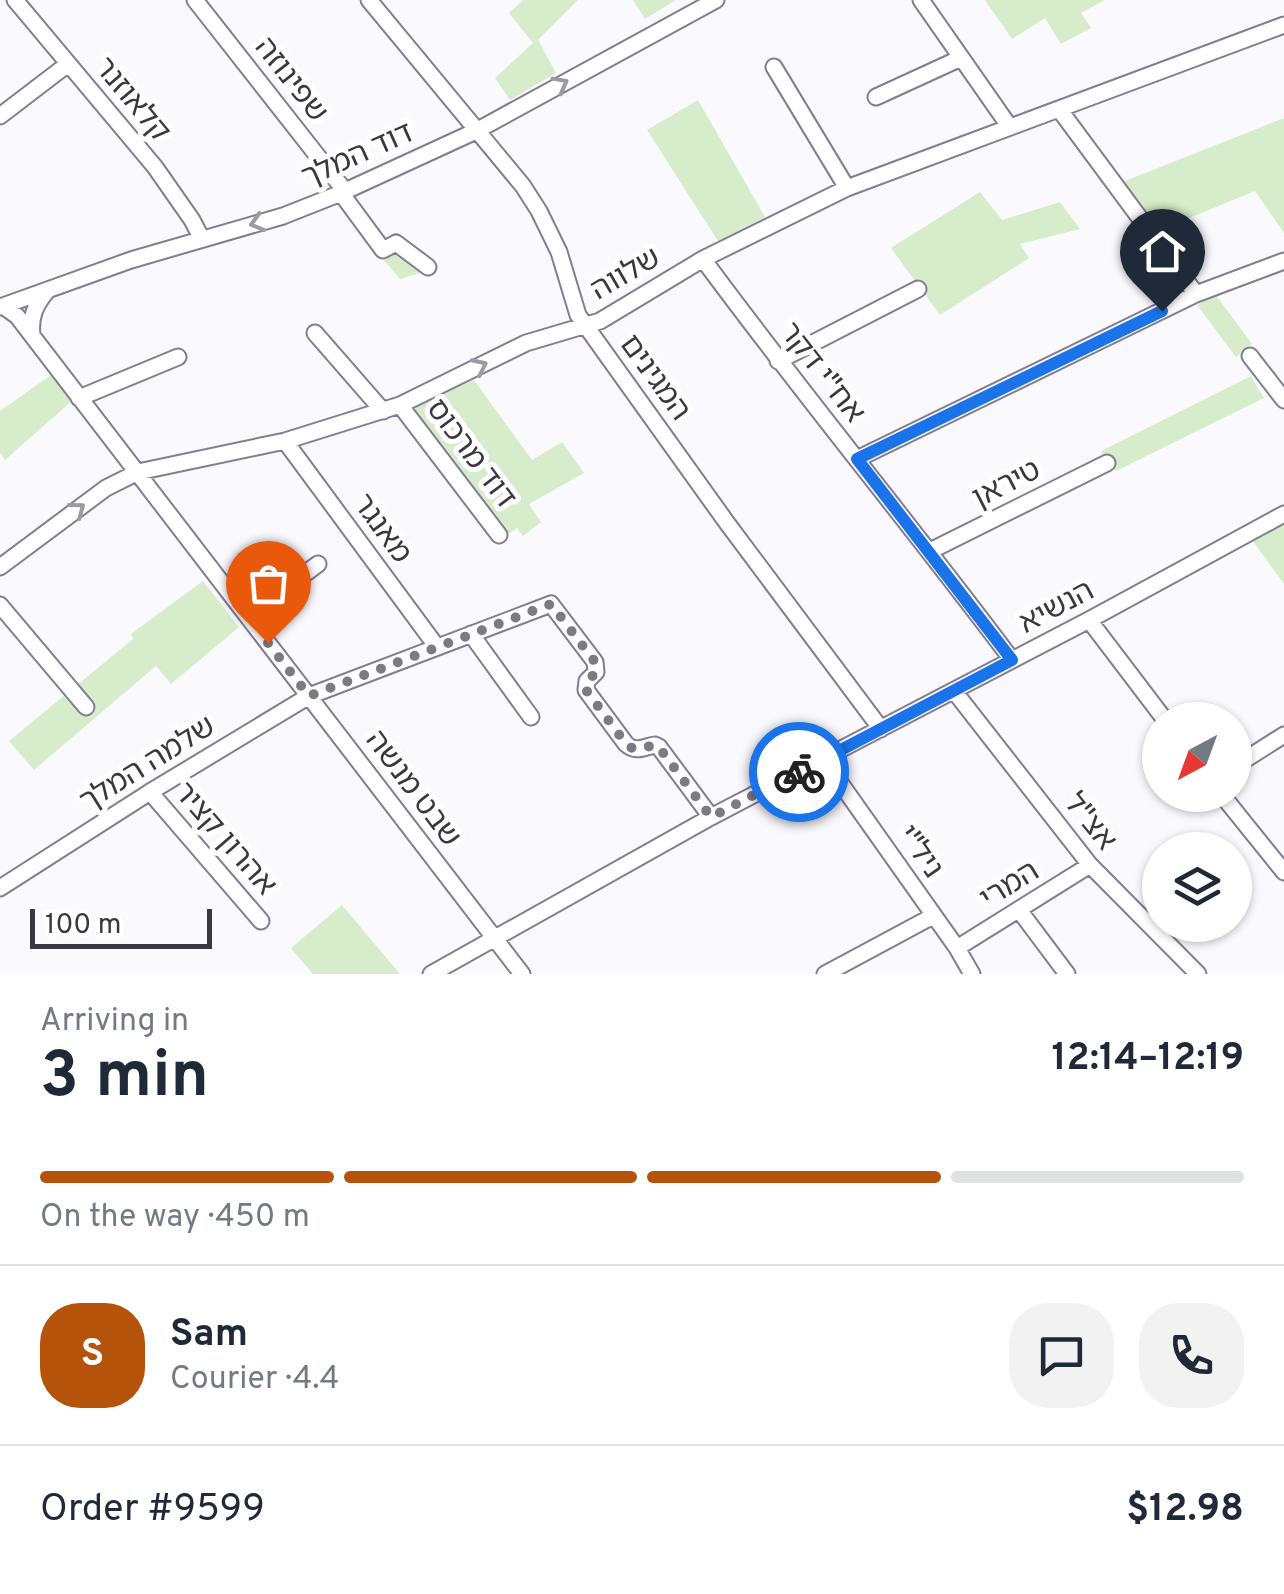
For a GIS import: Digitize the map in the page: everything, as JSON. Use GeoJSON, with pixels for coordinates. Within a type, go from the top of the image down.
{"type":"FeatureCollection","features":[{"type":"Feature","properties":{"kind":"street","name":"קלאוזנר"},"geometry":{"type":"LineString","coordinates":[[15,0],[155,166],[202,239]]}},
{"type":"Feature","properties":{"kind":"street","name":"שפינוזה"},"geometry":{"type":"LineString","coordinates":[[196,0],[384,250],[396,243],[428,267]]}},
{"type":"Feature","properties":{"kind":"street","name":"דוד המלך"},"geometry":{"type":"LineString","coordinates":[[2,307],[131,260],[283,216],[343,192],[476,130],[716,0]]}},
{"type":"Feature","properties":{"kind":"street"},"geometry":{"type":"LineString","coordinates":[[921,0],[1008,126]]}},
{"type":"Feature","properties":{"kind":"street","name":"המגינים"},"geometry":{"type":"LineString","coordinates":[[376,2],[539,210],[558,252],[578,315],[881,730]]}},
{"type":"Feature","properties":{"kind":"street","name":"שלווה"},"geometry":{"type":"LineString","coordinates":[[0,567],[106,488],[138,472],[285,441],[383,411],[526,343],[600,321],[703,260],[847,188],[1284,26]]}},
{"type":"Feature","properties":{"kind":"street"},"geometry":{"type":"LineString","coordinates":[[876,96],[961,58]]}},
{"type":"Feature","properties":{"kind":"street"},"geometry":{"type":"LineString","coordinates":[[0,116],[68,64]]}},
{"type":"Feature","properties":{"kind":"street"},"geometry":{"type":"LineString","coordinates":[[774,67],[847,188]]}},
{"type":"Feature","properties":{"kind":"street"},"geometry":{"type":"LineString","coordinates":[[1060,109],[1196,294]]}},
{"type":"Feature","properties":{"kind":"street","name":"אח\"י דקר"},"geometry":{"type":"LineString","coordinates":[[703,260],[1012,660]]}},
{"type":"Feature","properties":{"kind":"street"},"geometry":{"type":"LineString","coordinates":[[857,459],[1196,294],[1284,261]]}},
{"type":"Feature","properties":{"kind":"street"},"geometry":{"type":"LineString","coordinates":[[778,361],[918,290]]}},
{"type":"Feature","properties":{"kind":"street"},"geometry":{"type":"LineString","coordinates":[[32,335],[30,321],[47,291]]}},
{"type":"Feature","properties":{"kind":"street","name":"שבט מנשה"},"geometry":{"type":"LineString","coordinates":[[2,307],[17,316],[32,335],[522,974]]}},
{"type":"Feature","properties":{"kind":"street"},"geometry":{"type":"LineString","coordinates":[[315,333],[383,411]]}},
{"type":"Feature","properties":{"kind":"street"},"geometry":{"type":"LineString","coordinates":[[80,398],[178,356]]}},
{"type":"Feature","properties":{"kind":"street"},"geometry":{"type":"LineString","coordinates":[[1250,356],[1284,400]]}},
{"type":"Feature","properties":{"kind":"street","name":"דוד מרכוס"},"geometry":{"type":"LineString","coordinates":[[400,404],[499,535]]}},
{"type":"Feature","properties":{"kind":"street","name":"מאנגר"},"geometry":{"type":"LineString","coordinates":[[285,441],[437,647]]}},
{"type":"Feature","properties":{"kind":"street","name":"טיראן"},"geometry":{"type":"LineString","coordinates":[[930,552],[1107,463]]}},
{"type":"Feature","properties":{"kind":"street","name":"הנשיא"},"geometry":{"type":"LineString","coordinates":[[431,974],[711,817],[1284,514]]}},
{"type":"Feature","properties":{"kind":"street"},"geometry":{"type":"LineString","coordinates":[[248,616],[318,564]]}},
{"type":"Feature","properties":{"kind":"street","name":"שלמה המלך"},"geometry":{"type":"LineString","coordinates":[[0,888],[309,696],[551,604],[595,662],[596,672],[587,682],[586,690],[616,730],[631,749],[658,746],[711,817]]}},
{"type":"Feature","properties":{"kind":"street"},"geometry":{"type":"LineString","coordinates":[[0,605],[83,710]]}},
{"type":"Feature","properties":{"kind":"street"},"geometry":{"type":"LineString","coordinates":[[1089,620],[1150,702]]}},
{"type":"Feature","properties":{"kind":"street"},"geometry":{"type":"LineString","coordinates":[[471,634],[531,717]]}},
{"type":"Feature","properties":{"kind":"street","name":"אצ\"ל"},"geometry":{"type":"LineString","coordinates":[[954,691],[1090,865],[1198,974]]}},
{"type":"Feature","properties":{"kind":"street"},"geometry":{"type":"LineString","coordinates":[[1252,755],[1284,735]]}},
{"type":"Feature","properties":{"kind":"street","name":"ניל\"י"},"geometry":{"type":"LineString","coordinates":[[824,760],[972,974]]}},
{"type":"Feature","properties":{"kind":"street","name":"אהרון קציר"},"geometry":{"type":"LineString","coordinates":[[150,792],[261,921]]}},
{"type":"Feature","properties":{"kind":"street"},"geometry":{"type":"LineString","coordinates":[[1236,812],[1284,872]]}},
{"type":"Feature","properties":{"kind":"street","name":"המרי"},"geometry":{"type":"LineString","coordinates":[[957,948],[1090,865]]}},
{"type":"Feature","properties":{"kind":"street"},"geometry":{"type":"LineString","coordinates":[[1020,910],[1068,974]]}},
{"type":"Feature","properties":{"kind":"street"},"geometry":{"type":"LineString","coordinates":[[825,974],[934,916]]}},
{"type":"Feature","properties":{"kind":"green space"},"geometry":{"type":"Polygon","coordinates":[[[523,0],[578,0],[538,40],[556,73],[510,100],[495,78],[533,43],[509,13],[523,0]]]}},
{"type":"Feature","properties":{"kind":"green space"},"geometry":{"type":"Polygon","coordinates":[[[633,0],[676,0],[645,19],[633,0]]]}},
{"type":"Feature","properties":{"kind":"green space"},"geometry":{"type":"Polygon","coordinates":[[[985,0],[1105,0],[1081,13],[1091,28],[1061,44],[1045,18],[1012,39],[985,0]]]}},
{"type":"Feature","properties":{"kind":"green space"},"geometry":{"type":"Polygon","coordinates":[[[698,100],[765,217],[718,241],[647,130],[698,100]]]}},
{"type":"Feature","properties":{"kind":"green space"},"geometry":{"type":"Polygon","coordinates":[[[1284,118],[1284,233],[1255,191],[1155,232],[1120,183],[1284,118]]]}},
{"type":"Feature","properties":{"kind":"green space"},"geometry":{"type":"Polygon","coordinates":[[[980,192],[1002,220],[1060,202],[1080,229],[1020,244],[1029,258],[940,315],[891,248],[980,192]]]}},
{"type":"Feature","properties":{"kind":"green space"},"geometry":{"type":"Polygon","coordinates":[[[392,251],[420,273],[400,279],[382,258],[392,251]]]}},
{"type":"Feature","properties":{"kind":"green space"},"geometry":{"type":"Polygon","coordinates":[[[1216,295],[1252,344],[1236,357],[1197,305],[1216,295]]]}},
{"type":"Feature","properties":{"kind":"green space"},"geometry":{"type":"Polygon","coordinates":[[[51,375],[72,401],[5,460],[0,453],[0,411],[51,375]]]}},
{"type":"Feature","properties":{"kind":"green space"},"geometry":{"type":"Polygon","coordinates":[[[1251,376],[1264,398],[1116,471],[1101,451],[1251,376]]]}},
{"type":"Feature","properties":{"kind":"green space"},"geometry":{"type":"Polygon","coordinates":[[[474,380],[532,460],[562,442],[584,473],[529,504],[541,522],[523,536],[517,528],[508,534],[413,408],[474,380]]]}},
{"type":"Feature","properties":{"kind":"green space"},"geometry":{"type":"Polygon","coordinates":[[[1284,519],[1284,584],[1250,537],[1284,519]]]}},
{"type":"Feature","properties":{"kind":"green space"},"geometry":{"type":"Polygon","coordinates":[[[203,581],[239,627],[171,684],[156,666],[34,770],[9,741],[133,639],[131,634],[203,581]]]}},
{"type":"Feature","properties":{"kind":"green space"},"geometry":{"type":"Polygon","coordinates":[[[342,905],[400,974],[313,974],[291,948],[342,905]]]}},
{"type":"Feature","properties":{"kind":"way so far"},"geometry":{"type":"LineString","coordinates":[[268,643],[309,696],[551,604],[595,662],[596,672],[587,682],[586,690],[626,744],[637,750],[658,746],[711,817],[799,772]]}},
{"type":"Feature","properties":{"kind":"route"},"geometry":{"type":"LineString","coordinates":[[799,772],[1012,660],[857,459],[1162,311]]}}]}
